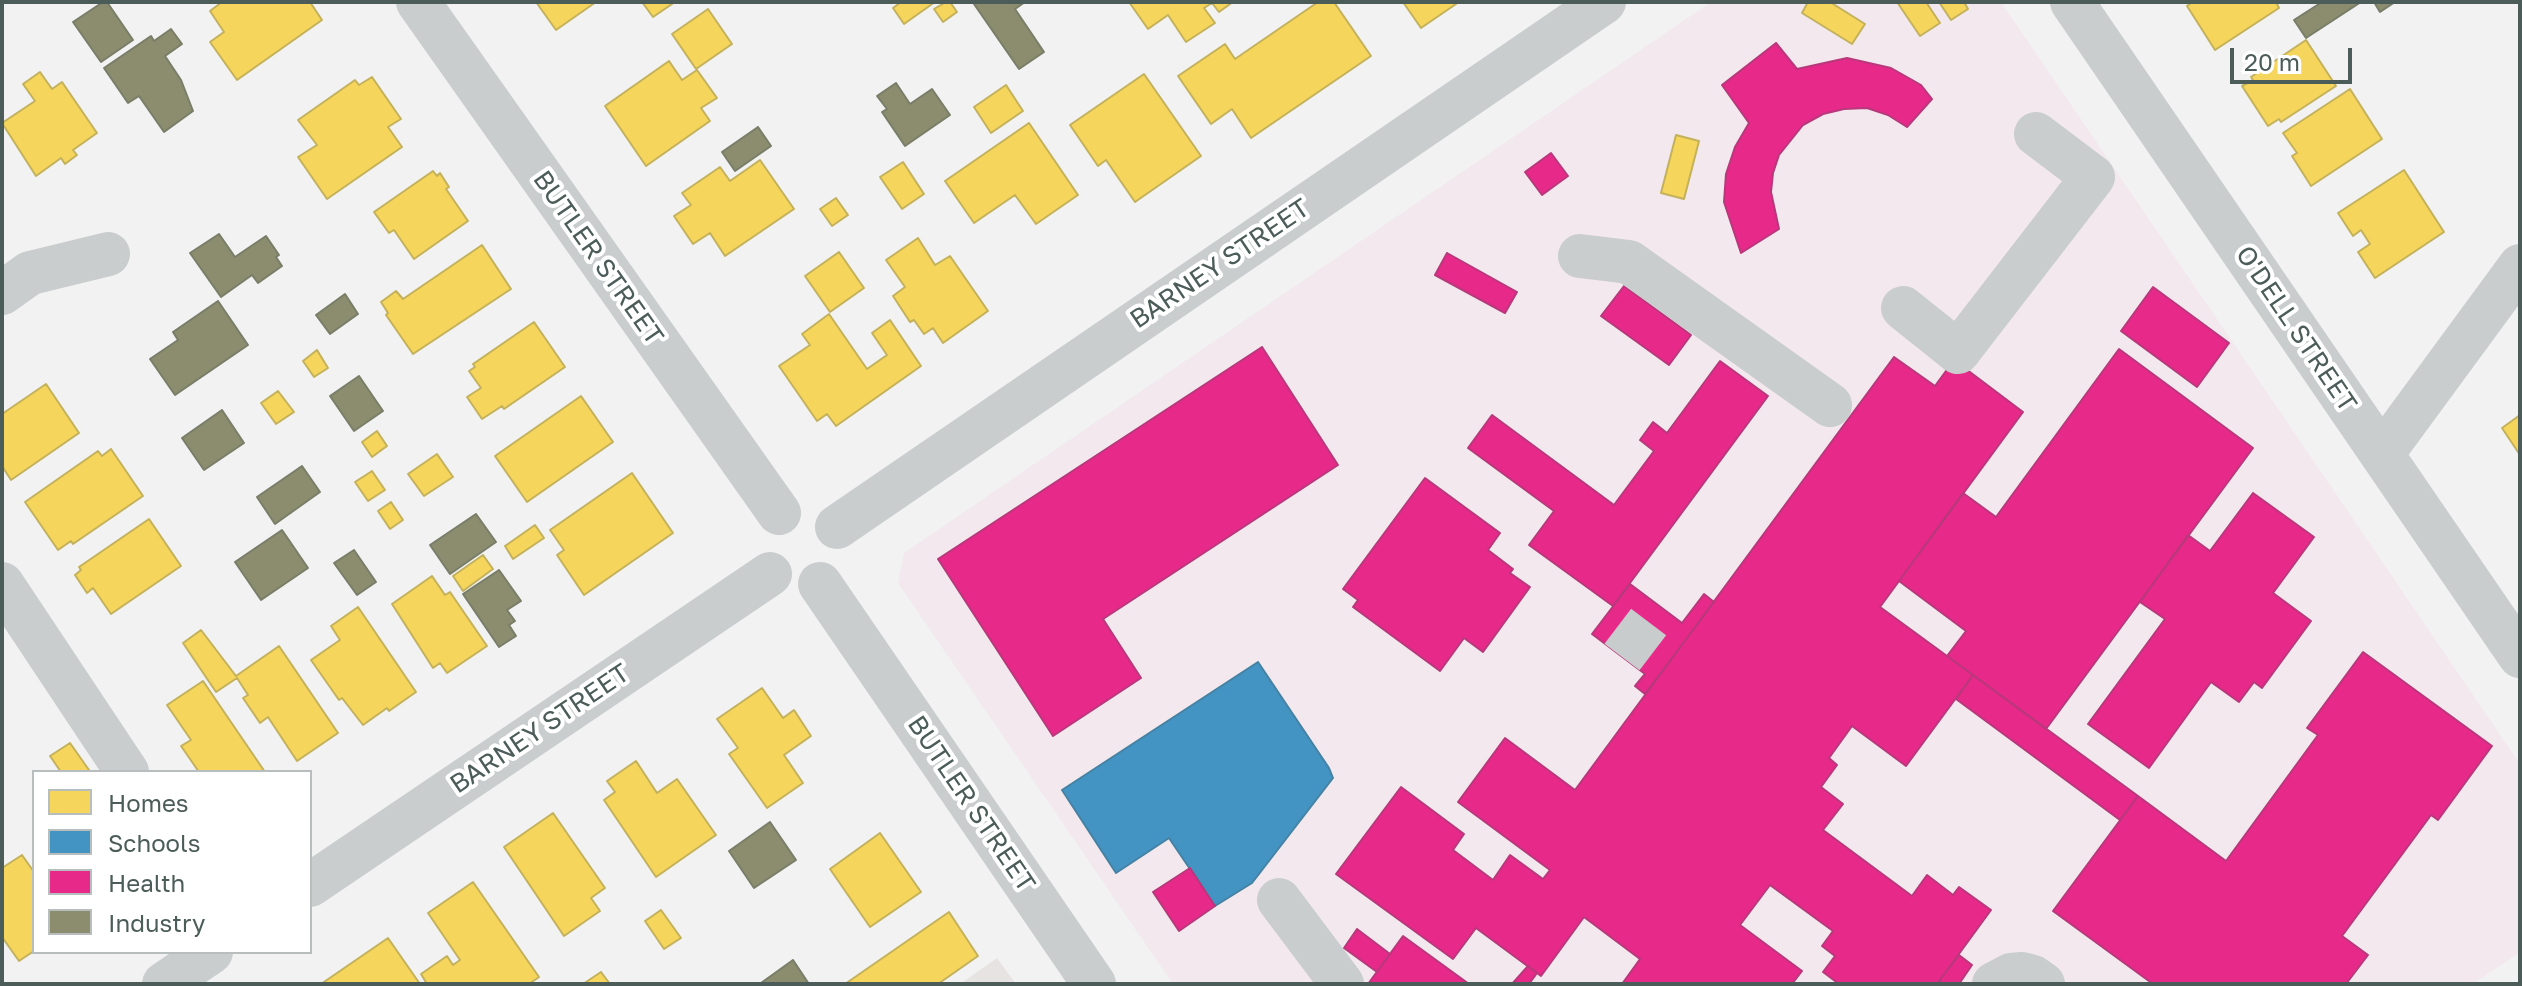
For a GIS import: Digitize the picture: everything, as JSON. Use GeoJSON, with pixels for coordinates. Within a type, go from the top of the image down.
{"type":"FeatureCollection","features":[{"type":"Feature","properties":{"kind":"street","name":"BARNEY STREET"},"geometry":{"type":"LineString","coordinates":[[837,527],[1604,2]]}},
{"type":"Feature","properties":{"kind":"street","name":"O'DELL STREET"},"geometry":{"type":"LineString","coordinates":[[2072,2],[2520,656]]}},
{"type":"Feature","properties":{"kind":"street","name":"BUTLER STREET"},"geometry":{"type":"LineString","coordinates":[[421,3],[779,513]]}},
{"type":"Feature","properties":{"kind":"street"},"geometry":{"type":"LineString","coordinates":[[1903,308],[1958,352],[2084,189],[2093,177],[2036,134]]}},
{"type":"Feature","properties":{"kind":"street"},"geometry":{"type":"LineString","coordinates":[[2,293],[30,273],[108,254]]}},
{"type":"Feature","properties":{"kind":"street"},"geometry":{"type":"LineString","coordinates":[[1580,256],[1629,262],[1830,405]]}},
{"type":"Feature","properties":{"kind":"street"},"geometry":{"type":"LineString","coordinates":[[2382,454],[2520,266]]}},
{"type":"Feature","properties":{"kind":"street"},"geometry":{"type":"LineString","coordinates":[[796,506],[820,510],[837,527],[842,548],[836,569],[820,584],[793,587],[770,574],[760,544],[765,529],[779,513],[796,506]]}},
{"type":"Feature","properties":{"kind":"street","name":"BARNEY STREET"},"geometry":{"type":"LineString","coordinates":[[312,884],[770,574]]}},
{"type":"Feature","properties":{"kind":"street"},"geometry":{"type":"LineString","coordinates":[[2,584],[126,770]]}},
{"type":"Feature","properties":{"kind":"street","name":"BUTLER STREET"},"geometry":{"type":"LineString","coordinates":[[820,584],[1094,984]]}},
{"type":"Feature","properties":{"kind":"street"},"geometry":{"type":"LineString","coordinates":[[1279,900],[1342,984]]}},
{"type":"Feature","properties":{"kind":"street"},"geometry":{"type":"LineString","coordinates":[[164,984],[208,954]]}},
{"type":"Feature","properties":{"kind":"street"},"geometry":{"type":"LineString","coordinates":[[1994,984],[2011,975],[2022,974],[2043,984]]}},
{"type":"Feature","properties":{"kind":"shaded area"},"geometry":{"type":"Polygon","coordinates":[[[1711,2],[2001,2],[2520,764],[2520,952],[2473,984],[1173,984],[898,583],[904,553],[1711,2]]]}},
{"type":"Feature","properties":{"kind":"shaded area"},"geometry":{"type":"Polygon","coordinates":[[[997,958],[1016,984],[960,984],[997,958]]]}},
{"type":"Feature","properties":{"kind":"building: Homes"},"geometry":{"type":"Polygon","coordinates":[[[222,2],[310,2],[322,20],[237,80],[210,42],[224,32],[210,11],[222,2]]]}},
{"type":"Feature","properties":{"kind":"building: Homes"},"geometry":{"type":"Polygon","coordinates":[[[536,2],[596,2],[556,30],[536,2]]]}},
{"type":"Feature","properties":{"kind":"building: Homes"},"geometry":{"type":"Polygon","coordinates":[[[642,2],[675,2],[653,17],[642,2]]]}},
{"type":"Feature","properties":{"kind":"building: Homes"},"geometry":{"type":"Polygon","coordinates":[[[901,2],[935,2],[904,24],[893,8],[901,2]]]}},
{"type":"Feature","properties":{"kind":"building: Homes"},"geometry":{"type":"Polygon","coordinates":[[[950,2],[957,12],[943,22],[934,9],[950,2]]]}},
{"type":"Feature","properties":{"kind":"building: Homes"},"geometry":{"type":"Polygon","coordinates":[[[1129,2],[1233,2],[1219,12],[1212,3],[1204,8],[1215,23],[1186,42],[1168,15],[1148,29],[1129,2]]]}},
{"type":"Feature","properties":{"kind":"building: Homes"},"geometry":{"type":"Polygon","coordinates":[[[1318,2],[1334,2],[1371,56],[1251,138],[1232,109],[1211,124],[1178,76],[1225,44],[1235,59],[1318,2]]]}},
{"type":"Feature","properties":{"kind":"building: Homes"},"geometry":{"type":"Polygon","coordinates":[[[1403,2],[1459,2],[1421,28],[1403,2]]]}},
{"type":"Feature","properties":{"kind":"building: Homes"},"geometry":{"type":"Polygon","coordinates":[[[1808,2],[1830,2],[1865,24],[1852,44],[1802,13],[1808,2]]]}},
{"type":"Feature","properties":{"kind":"building: Homes"},"geometry":{"type":"Polygon","coordinates":[[[1897,2],[1926,2],[1940,23],[1920,36],[1897,2]]]}},
{"type":"Feature","properties":{"kind":"building: Homes"},"geometry":{"type":"Polygon","coordinates":[[[1939,2],[1964,2],[1968,9],[1951,20],[1939,2]]]}},
{"type":"Feature","properties":{"kind":"building: Homes"},"geometry":{"type":"Polygon","coordinates":[[[2192,2],[2276,2],[2279,8],[2215,50],[2187,6],[2192,2]]]}},
{"type":"Feature","properties":{"kind":"building: Homes"},"geometry":{"type":"Polygon","coordinates":[[[708,9],[732,44],[696,69],[672,34],[708,9]]]}},
{"type":"Feature","properties":{"kind":"building: Homes"},"geometry":{"type":"Polygon","coordinates":[[[2306,40],[2336,86],[2281,122],[2279,119],[2268,126],[2242,86],[2306,40]]]}},
{"type":"Feature","properties":{"kind":"building: Homes"},"geometry":{"type":"Polygon","coordinates":[[[669,61],[682,80],[697,70],[717,98],[701,108],[710,121],[646,166],[605,106],[669,61]]]}},
{"type":"Feature","properties":{"kind":"building: Homes"},"geometry":{"type":"Polygon","coordinates":[[[40,72],[52,89],[62,82],[97,133],[73,150],[77,155],[65,164],[61,158],[36,176],[2,123],[35,101],[23,84],[40,72]]]}},
{"type":"Feature","properties":{"kind":"building: Homes"},"geometry":{"type":"Polygon","coordinates":[[[1144,74],[1201,156],[1135,202],[1106,160],[1098,166],[1070,125],[1144,74]]]}},
{"type":"Feature","properties":{"kind":"building: Homes"},"geometry":{"type":"Polygon","coordinates":[[[372,77],[401,119],[388,127],[402,147],[327,199],[298,157],[317,145],[298,120],[355,80],[359,85],[372,77]]]}},
{"type":"Feature","properties":{"kind":"building: Homes"},"geometry":{"type":"Polygon","coordinates":[[[1006,85],[1023,111],[991,133],[974,107],[1006,85]]]}},
{"type":"Feature","properties":{"kind":"building: Homes"},"geometry":{"type":"Polygon","coordinates":[[[2350,89],[2382,139],[2311,186],[2292,156],[2297,153],[2283,133],[2350,89]]]}},
{"type":"Feature","properties":{"kind":"building: Homes"},"geometry":{"type":"Polygon","coordinates":[[[1029,123],[1078,195],[1036,224],[1015,195],[974,223],[945,181],[1029,123]]]}},
{"type":"Feature","properties":{"kind":"building: Homes"},"geometry":{"type":"Polygon","coordinates":[[[1676,135],[1699,141],[1684,199],[1661,193],[1676,135]]]}},
{"type":"Feature","properties":{"kind":"building: Homes"},"geometry":{"type":"Polygon","coordinates":[[[760,160],[794,209],[725,256],[710,233],[693,244],[674,216],[691,205],[682,193],[720,167],[730,181],[760,160]]]}},
{"type":"Feature","properties":{"kind":"building: Homes"},"geometry":{"type":"Polygon","coordinates":[[[903,162],[924,194],[902,209],[880,177],[903,162]]]}},
{"type":"Feature","properties":{"kind":"building: Homes"},"geometry":{"type":"Polygon","coordinates":[[[2404,170],[2444,232],[2375,278],[2358,252],[2370,244],[2361,230],[2353,236],[2338,213],[2404,170]]]}},
{"type":"Feature","properties":{"kind":"building: Homes"},"geometry":{"type":"Polygon","coordinates":[[[433,171],[437,176],[440,173],[449,187],[446,189],[468,221],[414,259],[394,230],[389,233],[374,212],[433,171]]]}},
{"type":"Feature","properties":{"kind":"building: Homes"},"geometry":{"type":"Polygon","coordinates":[[[836,198],[848,215],[832,226],[820,209],[836,198]]]}},
{"type":"Feature","properties":{"kind":"building: Homes"},"geometry":{"type":"Polygon","coordinates":[[[918,238],[935,265],[950,256],[988,311],[943,343],[933,328],[924,334],[914,320],[910,322],[893,296],[905,287],[886,260],[918,238]]]}},
{"type":"Feature","properties":{"kind":"building: Homes"},"geometry":{"type":"Polygon","coordinates":[[[482,245],[511,289],[413,354],[386,315],[388,313],[381,302],[396,291],[403,299],[482,245]]]}},
{"type":"Feature","properties":{"kind":"building: Homes"},"geometry":{"type":"Polygon","coordinates":[[[839,252],[864,288],[830,312],[805,276],[839,252]]]}},
{"type":"Feature","properties":{"kind":"building: Homes"},"geometry":{"type":"Polygon","coordinates":[[[829,314],[867,369],[887,355],[872,333],[890,320],[921,366],[836,426],[827,414],[817,421],[779,366],[810,345],[802,334],[829,314]]]}},
{"type":"Feature","properties":{"kind":"building: Homes"},"geometry":{"type":"Polygon","coordinates":[[[534,322],[565,367],[504,409],[502,406],[482,419],[467,397],[481,388],[469,371],[475,367],[473,364],[534,322]]]}},
{"type":"Feature","properties":{"kind":"building: Homes"},"geometry":{"type":"Polygon","coordinates":[[[317,350],[328,368],[314,377],[303,361],[317,350]]]}},
{"type":"Feature","properties":{"kind":"building: Homes"},"geometry":{"type":"Polygon","coordinates":[[[46,384],[79,433],[11,480],[2,466],[2,414],[46,384]]]}},
{"type":"Feature","properties":{"kind":"building: Homes"},"geometry":{"type":"Polygon","coordinates":[[[278,391],[294,412],[276,424],[261,403],[278,391]]]}},
{"type":"Feature","properties":{"kind":"building: Homes"},"geometry":{"type":"Polygon","coordinates":[[[581,396],[613,442],[527,502],[495,456],[581,396]]]}},
{"type":"Feature","properties":{"kind":"building: Homes"},"geometry":{"type":"Polygon","coordinates":[[[2520,415],[2520,455],[2502,428],[2520,415]]]}},
{"type":"Feature","properties":{"kind":"building: Homes"},"geometry":{"type":"Polygon","coordinates":[[[377,431],[387,446],[372,457],[362,442],[377,431]]]}},
{"type":"Feature","properties":{"kind":"building: Homes"},"geometry":{"type":"Polygon","coordinates":[[[111,449],[143,496],[73,544],[71,541],[58,550],[25,502],[98,451],[102,456],[111,449]]]}},
{"type":"Feature","properties":{"kind":"building: Homes"},"geometry":{"type":"Polygon","coordinates":[[[437,454],[453,477],[424,496],[408,474],[437,454]]]}},
{"type":"Feature","properties":{"kind":"building: Homes"},"geometry":{"type":"Polygon","coordinates":[[[372,471],[385,490],[368,501],[355,482],[372,471]]]}},
{"type":"Feature","properties":{"kind":"building: Homes"},"geometry":{"type":"Polygon","coordinates":[[[632,473],[673,533],[584,595],[557,555],[564,550],[550,530],[632,473]]]}},
{"type":"Feature","properties":{"kind":"building: Homes"},"geometry":{"type":"Polygon","coordinates":[[[391,502],[403,520],[390,529],[378,511],[391,502]]]}},
{"type":"Feature","properties":{"kind":"building: Homes"},"geometry":{"type":"Polygon","coordinates":[[[149,519],[181,566],[111,614],[93,588],[87,593],[75,575],[81,570],[79,567],[149,519]]]}},
{"type":"Feature","properties":{"kind":"building: Homes"},"geometry":{"type":"Polygon","coordinates":[[[535,525],[544,538],[513,559],[505,546],[535,525]]]}},
{"type":"Feature","properties":{"kind":"building: Homes"},"geometry":{"type":"Polygon","coordinates":[[[483,555],[493,569],[463,591],[453,576],[483,555]]]}},
{"type":"Feature","properties":{"kind":"building: Homes"},"geometry":{"type":"Polygon","coordinates":[[[432,576],[445,595],[450,592],[487,646],[447,673],[440,663],[433,668],[392,604],[432,576]]]}},
{"type":"Feature","properties":{"kind":"building: Homes"},"geometry":{"type":"Polygon","coordinates":[[[358,607],[416,692],[363,725],[342,698],[339,700],[311,660],[340,640],[331,626],[358,607]]]}},
{"type":"Feature","properties":{"kind":"building: Homes"},"geometry":{"type":"Polygon","coordinates":[[[201,630],[236,676],[279,646],[338,733],[297,761],[268,717],[260,723],[243,698],[248,695],[237,678],[216,692],[183,643],[201,630]]]}},
{"type":"Feature","properties":{"kind":"building: Homes"},"geometry":{"type":"Polygon","coordinates":[[[203,681],[264,770],[198,770],[181,746],[191,740],[167,705],[203,681]]]}},
{"type":"Feature","properties":{"kind":"building: Homes"},"geometry":{"type":"Polygon","coordinates":[[[762,688],[783,718],[794,710],[811,736],[784,755],[803,783],[767,808],[729,754],[738,748],[717,719],[762,688]]]}},
{"type":"Feature","properties":{"kind":"building: Homes"},"geometry":{"type":"Polygon","coordinates":[[[70,743],[89,770],[60,770],[50,756],[70,743]]]}},
{"type":"Feature","properties":{"kind":"building: Homes"},"geometry":{"type":"Polygon","coordinates":[[[636,761],[657,793],[677,779],[716,835],[656,877],[604,800],[615,792],[607,781],[636,761]]]}},
{"type":"Feature","properties":{"kind":"building: Homes"},"geometry":{"type":"Polygon","coordinates":[[[553,813],[605,888],[591,898],[600,911],[564,936],[504,847],[553,813]]]}},
{"type":"Feature","properties":{"kind":"building: Homes"},"geometry":{"type":"Polygon","coordinates":[[[880,833],[921,892],[870,927],[830,869],[880,833]]]}},
{"type":"Feature","properties":{"kind":"building: Homes"},"geometry":{"type":"Polygon","coordinates":[[[22,855],[32,869],[32,952],[19,961],[2,937],[2,868],[22,855]]]}},
{"type":"Feature","properties":{"kind":"building: Homes"},"geometry":{"type":"Polygon","coordinates":[[[473,882],[539,977],[529,984],[427,984],[421,974],[447,956],[453,965],[460,960],[428,913],[473,882]]]}},
{"type":"Feature","properties":{"kind":"building: Homes"},"geometry":{"type":"Polygon","coordinates":[[[661,910],[681,938],[664,949],[645,921],[661,910]]]}},
{"type":"Feature","properties":{"kind":"building: Homes"},"geometry":{"type":"Polygon","coordinates":[[[949,912],[978,956],[938,984],[845,984],[949,912]]]}},
{"type":"Feature","properties":{"kind":"building: Homes"},"geometry":{"type":"Polygon","coordinates":[[[388,938],[420,984],[321,984],[388,938]]]}},
{"type":"Feature","properties":{"kind":"building: Homes"},"geometry":{"type":"Polygon","coordinates":[[[601,972],[610,984],[583,984],[601,972]]]}},
{"type":"Feature","properties":{"kind":"building: Schools"},"geometry":{"type":"Polygon","coordinates":[[[1258,662],[1333,778],[1252,883],[1215,906],[1169,838],[1116,873],[1062,790],[1258,662]]]}},
{"type":"Feature","properties":{"kind":"building: Health"},"geometry":{"type":"Polygon","coordinates":[[[1776,43],[1797,69],[1847,58],[1891,68],[1921,85],[1932,99],[1907,127],[1888,115],[1867,108],[1823,114],[1803,125],[1779,155],[1773,173],[1771,192],[1779,229],[1741,253],[1724,202],[1726,174],[1735,147],[1749,123],[1722,85],[1776,43]]]}},
{"type":"Feature","properties":{"kind":"building: Health"},"geometry":{"type":"Polygon","coordinates":[[[1551,153],[1568,176],[1542,195],[1525,172],[1551,153]]]}},
{"type":"Feature","properties":{"kind":"building: Health"},"geometry":{"type":"Polygon","coordinates":[[[1447,253],[1517,292],[1505,313],[1435,275],[1447,253]]]}},
{"type":"Feature","properties":{"kind":"building: Health"},"geometry":{"type":"Polygon","coordinates":[[[1624,286],[1691,335],[1669,365],[1601,316],[1624,286]]]}},
{"type":"Feature","properties":{"kind":"building: Health"},"geometry":{"type":"Polygon","coordinates":[[[2153,287],[2229,343],[2197,387],[2121,331],[2153,287]]]}},
{"type":"Feature","properties":{"kind":"building: Health"},"geometry":{"type":"Polygon","coordinates":[[[1262,347],[1338,465],[1103,619],[1141,678],[1053,736],[938,559],[1262,347]]]}},
{"type":"Feature","properties":{"kind":"building: Health"},"geometry":{"type":"Polygon","coordinates":[[[2119,349],[2253,448],[2046,729],[1947,656],[1966,631],[1899,581],[1963,493],[1996,517],[2119,349]]]}},
{"type":"Feature","properties":{"kind":"building: Health"},"geometry":{"type":"Polygon","coordinates":[[[1894,357],[1935,386],[1954,360],[2023,412],[1880,607],[1973,675],[1906,766],[1852,726],[1829,758],[1837,765],[1821,787],[1843,804],[1823,830],[1912,896],[1927,875],[1953,895],[1959,887],[1991,910],[1937,984],[1839,984],[1823,972],[1835,956],[1822,946],[1833,931],[1770,885],[1740,925],[1802,971],[1792,984],[1622,984],[1640,959],[1584,917],[1541,976],[1476,928],[1453,959],[1336,874],[1401,787],[1464,834],[1453,850],[1493,880],[1510,855],[1543,879],[1550,870],[1458,802],[1505,738],[1575,790],[1894,357]]]}},
{"type":"Feature","properties":{"kind":"building: Health"},"geometry":{"type":"Polygon","coordinates":[[[1720,361],[1768,396],[1613,606],[1529,545],[1554,511],[1468,448],[1492,415],[1614,505],[1654,451],[1640,440],[1653,422],[1667,433],[1720,361]]]}},
{"type":"Feature","properties":{"kind":"building: Health"},"geometry":{"type":"Polygon","coordinates":[[[1425,478],[1500,533],[1488,550],[1513,569],[1510,573],[1530,587],[1483,652],[1464,638],[1440,671],[1353,607],[1358,600],[1343,589],[1425,478]]]}},
{"type":"Feature","properties":{"kind":"building: Health"},"geometry":{"type":"Polygon","coordinates":[[[2253,493],[2314,537],[2273,593],[2311,621],[2262,688],[2254,682],[2239,702],[2211,682],[2149,768],[2088,724],[2165,619],[2140,602],[2188,535],[2210,551],[2253,493]]]}},
{"type":"Feature","properties":{"kind":"building: Health"},"geometry":{"type":"Polygon","coordinates":[[[1630,584],[1682,623],[1704,594],[1714,602],[1645,694],[1635,686],[1645,674],[1592,634],[1630,584]]]}},
{"type":"Feature","properties":{"kind":"building: Health"},"geometry":{"type":"Polygon","coordinates":[[[2363,652],[2492,746],[2438,820],[2431,815],[2342,936],[2368,955],[2346,984],[2153,984],[2053,911],[2138,796],[2226,861],[2318,735],[2307,728],[2363,652]]]}},
{"type":"Feature","properties":{"kind":"building: Health"},"geometry":{"type":"Polygon","coordinates":[[[1973,675],[2138,796],[2120,820],[1956,699],[1973,675]]]}},
{"type":"Feature","properties":{"kind":"building: Health"},"geometry":{"type":"Polygon","coordinates":[[[1190,868],[1215,906],[1179,931],[1153,892],[1190,868]]]}},
{"type":"Feature","properties":{"kind":"building: Health"},"geometry":{"type":"Polygon","coordinates":[[[1357,929],[1390,954],[1377,972],[1344,948],[1357,929]]]}},
{"type":"Feature","properties":{"kind":"building: Health"},"geometry":{"type":"Polygon","coordinates":[[[1403,936],[1469,984],[1368,984],[1403,936]]]}},
{"type":"Feature","properties":{"kind":"building: Health"},"geometry":{"type":"Polygon","coordinates":[[[1959,955],[1972,965],[1959,984],[1943,984],[1939,981],[1959,955]]]}},
{"type":"Feature","properties":{"kind":"building: Health"},"geometry":{"type":"Polygon","coordinates":[[[1528,966],[1537,973],[1529,984],[1512,984],[1528,966]]]}},
{"type":"Feature","properties":{"kind":"building: Industry"},"geometry":{"type":"Polygon","coordinates":[[[107,2],[133,40],[101,62],[73,22],[107,2]]]}},
{"type":"Feature","properties":{"kind":"building: Industry"},"geometry":{"type":"Polygon","coordinates":[[[1025,2],[1015,9],[1044,52],[1019,69],[974,4],[1025,2]]]}},
{"type":"Feature","properties":{"kind":"building: Industry"},"geometry":{"type":"Polygon","coordinates":[[[2322,2],[2361,2],[2306,38],[2294,20],[2322,2]]]}},
{"type":"Feature","properties":{"kind":"building: Industry"},"geometry":{"type":"Polygon","coordinates":[[[2374,2],[2395,2],[2380,12],[2374,2]]]}},
{"type":"Feature","properties":{"kind":"building: Industry"},"geometry":{"type":"Polygon","coordinates":[[[171,29],[182,44],[165,56],[181,80],[193,111],[164,132],[139,96],[128,103],[104,68],[151,36],[154,41],[171,29]]]}},
{"type":"Feature","properties":{"kind":"building: Industry"},"geometry":{"type":"Polygon","coordinates":[[[896,83],[910,104],[932,89],[950,115],[905,146],[882,112],[887,109],[877,96],[896,83]]]}},
{"type":"Feature","properties":{"kind":"building: Industry"},"geometry":{"type":"Polygon","coordinates":[[[758,127],[771,146],[735,171],[722,152],[758,127]]]}},
{"type":"Feature","properties":{"kind":"building: Industry"},"geometry":{"type":"Polygon","coordinates":[[[219,234],[235,257],[266,236],[279,255],[276,257],[282,266],[258,283],[252,275],[221,297],[190,253],[219,234]]]}},
{"type":"Feature","properties":{"kind":"building: Industry"},"geometry":{"type":"Polygon","coordinates":[[[345,294],[358,314],[330,334],[316,315],[345,294]]]}},
{"type":"Feature","properties":{"kind":"building: Industry"},"geometry":{"type":"Polygon","coordinates":[[[218,301],[248,345],[175,395],[150,359],[178,340],[173,332],[218,301]]]}},
{"type":"Feature","properties":{"kind":"building: Industry"},"geometry":{"type":"Polygon","coordinates":[[[359,376],[383,411],[354,431],[330,396],[359,376]]]}},
{"type":"Feature","properties":{"kind":"building: Industry"},"geometry":{"type":"Polygon","coordinates":[[[222,410],[244,443],[204,470],[182,438],[222,410]]]}},
{"type":"Feature","properties":{"kind":"building: Industry"},"geometry":{"type":"Polygon","coordinates":[[[302,466],[320,492],[275,524],[257,497],[302,466]]]}},
{"type":"Feature","properties":{"kind":"building: Industry"},"geometry":{"type":"Polygon","coordinates":[[[476,514],[496,542],[450,574],[430,545],[476,514]]]}},
{"type":"Feature","properties":{"kind":"building: Industry"},"geometry":{"type":"Polygon","coordinates":[[[282,530],[308,568],[261,600],[235,562],[282,530]]]}},
{"type":"Feature","properties":{"kind":"building: Industry"},"geometry":{"type":"Polygon","coordinates":[[[354,550],[376,582],[357,595],[334,563],[354,550]]]}},
{"type":"Feature","properties":{"kind":"building: Industry"},"geometry":{"type":"Polygon","coordinates":[[[499,570],[521,601],[507,610],[515,621],[509,625],[516,636],[499,647],[463,594],[499,570]]]}},
{"type":"Feature","properties":{"kind":"building: Industry"},"geometry":{"type":"Polygon","coordinates":[[[770,822],[796,860],[754,888],[729,851],[770,822]]]}},
{"type":"Feature","properties":{"kind":"building: Industry"},"geometry":{"type":"Polygon","coordinates":[[[793,960],[809,984],[761,983],[793,960]]]}},
{"type":"Feature","properties":{"kind":"tunnel"},"geometry":{"type":"LineString","coordinates":[[1622,657],[1660,607]]}}]}
